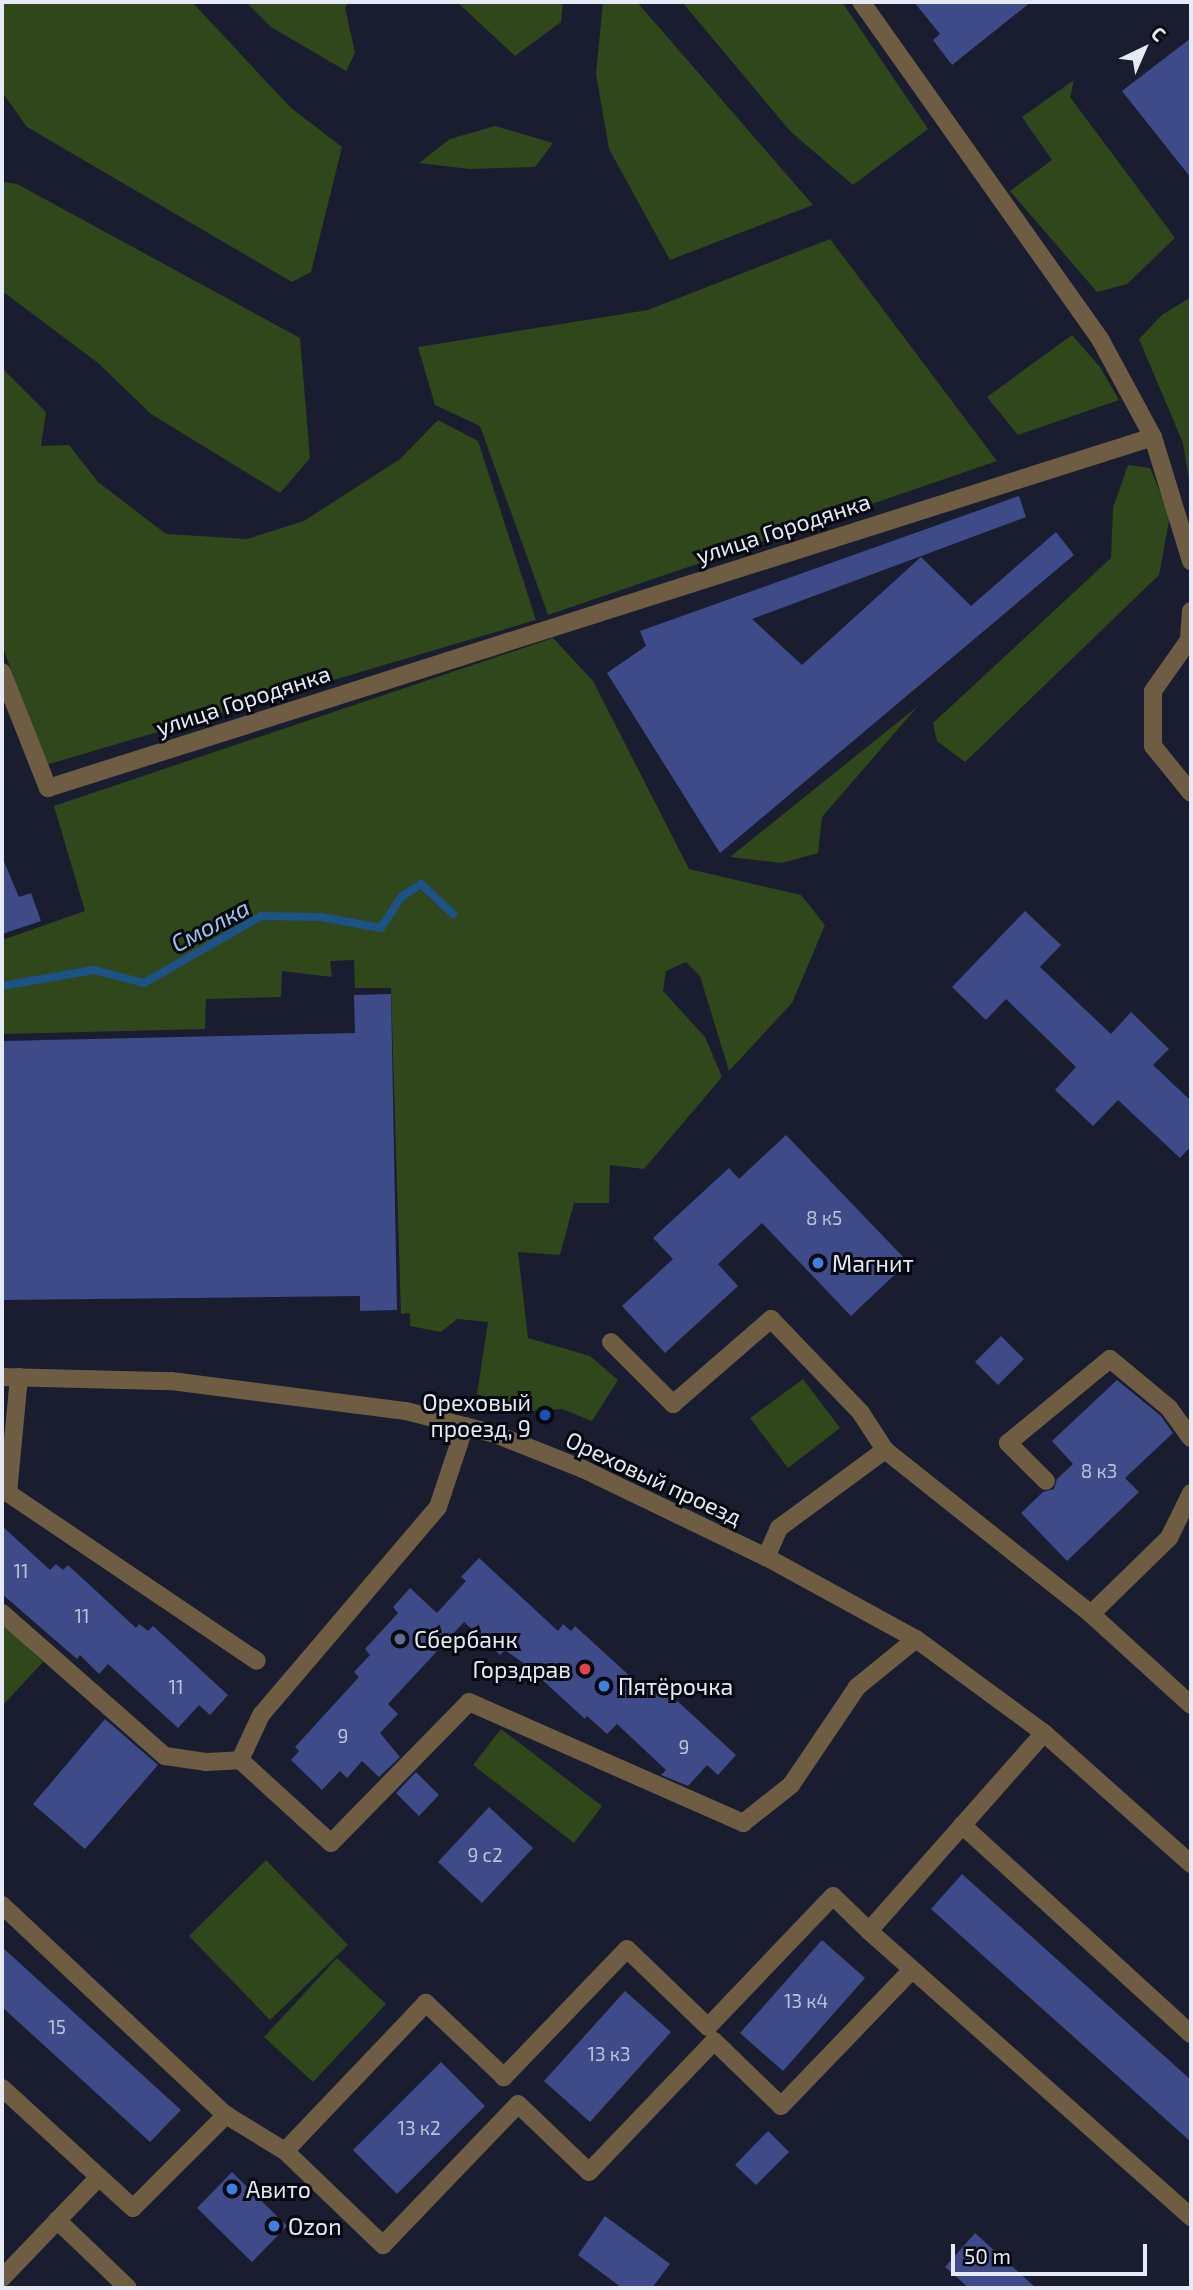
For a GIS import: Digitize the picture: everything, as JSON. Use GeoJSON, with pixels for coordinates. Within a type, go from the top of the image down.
{"type":"FeatureCollection","features":[{"type":"Feature","properties":{"kind":"street"},"geometry":{"type":"LineString","coordinates":[[861,2],[1100,339],[1153,437],[1191,561]]}},
{"type":"Feature","properties":{"kind":"street","name":"улица Городянка"},"geometry":{"type":"LineString","coordinates":[[2,672],[48,788],[1153,437]]}},
{"type":"Feature","properties":{"kind":"street"},"geometry":{"type":"LineString","coordinates":[[1191,611],[1190,640],[1153,691],[1153,746],[1191,793]]}},
{"type":"Feature","properties":{"kind":"street"},"geometry":{"type":"LineString","coordinates":[[611,1342],[673,1404],[771,1320],[861,1413],[885,1450],[1091,1614],[1191,1704]]}},
{"type":"Feature","properties":{"kind":"street"},"geometry":{"type":"LineString","coordinates":[[1046,1480],[1008,1443],[1110,1359],[1169,1408],[1191,1438]]}},
{"type":"Feature","properties":{"kind":"street","name":"Ореховый проезд"},"geometry":{"type":"LineString","coordinates":[[11,1377],[86,1376],[279,1392],[406,1411],[465,1426],[583,1469],[766,1557],[916,1639],[1044,1733],[1191,1864]]}},
{"type":"Feature","properties":{"kind":"street"},"geometry":{"type":"LineString","coordinates":[[11,1377],[8,1493],[257,1661]]}},
{"type":"Feature","properties":{"kind":"street"},"geometry":{"type":"LineString","coordinates":[[240,1760],[261,1715],[438,1507],[465,1426]]}},
{"type":"Feature","properties":{"kind":"street"},"geometry":{"type":"LineString","coordinates":[[766,1557],[779,1528],[885,1450]]}},
{"type":"Feature","properties":{"kind":"street"},"geometry":{"type":"LineString","coordinates":[[1091,1614],[1169,1538],[1191,1493]]}},
{"type":"Feature","properties":{"kind":"street"},"geometry":{"type":"LineString","coordinates":[[2,1613],[165,1756],[206,1762],[240,1760],[331,1843],[468,1702],[743,1823],[791,1785],[857,1687],[916,1639]]}},
{"type":"Feature","properties":{"kind":"street"},"geometry":{"type":"LineString","coordinates":[[869,1931],[1044,1733]]}},
{"type":"Feature","properties":{"kind":"street"},"geometry":{"type":"LineString","coordinates":[[962,1825],[1191,2034]]}},
{"type":"Feature","properties":{"kind":"street"},"geometry":{"type":"LineString","coordinates":[[285,2151],[426,2003],[504,2077],[627,1949],[708,2027],[833,1896],[912,1970],[1191,2217]]}},
{"type":"Feature","properties":{"kind":"street"},"geometry":{"type":"LineString","coordinates":[[2,1905],[226,2115],[285,2151],[383,2245],[518,2104],[589,2172],[714,2041],[781,2106],[912,1970]]}},
{"type":"Feature","properties":{"kind":"street"},"geometry":{"type":"LineString","coordinates":[[2,2088],[132,2208],[226,2115]]}},
{"type":"Feature","properties":{"kind":"street"},"geometry":{"type":"LineString","coordinates":[[2,2278],[99,2177]]}},
{"type":"Feature","properties":{"kind":"street"},"geometry":{"type":"LineString","coordinates":[[57,2220],[128,2288]]}},
{"type":"Feature","properties":{"kind":"green space"},"geometry":{"type":"Polygon","coordinates":[[[2,2],[192,2],[291,108],[342,147],[311,272],[292,282],[27,127],[2,92],[2,2]]]}},
{"type":"Feature","properties":{"kind":"green space"},"geometry":{"type":"Polygon","coordinates":[[[246,2],[349,2],[345,8],[355,53],[346,71],[271,27],[246,2]]]}},
{"type":"Feature","properties":{"kind":"green space"},"geometry":{"type":"Polygon","coordinates":[[[457,2],[563,2],[561,22],[515,56],[457,2]]]}},
{"type":"Feature","properties":{"kind":"green space"},"geometry":{"type":"Polygon","coordinates":[[[603,2],[637,2],[813,205],[670,260],[609,149],[596,74],[603,2]]]}},
{"type":"Feature","properties":{"kind":"green space"},"geometry":{"type":"Polygon","coordinates":[[[682,2],[842,2],[928,129],[853,185],[791,132],[682,2]]]}},
{"type":"Feature","properties":{"kind":"green space"},"geometry":{"type":"Polygon","coordinates":[[[1074,80],[1070,97],[1175,238],[1127,284],[1097,292],[1010,191],[1052,160],[1022,117],[1074,80]]]}},
{"type":"Feature","properties":{"kind":"green space"},"geometry":{"type":"Polygon","coordinates":[[[495,126],[553,143],[535,167],[470,169],[419,163],[450,139],[495,126]]]}},
{"type":"Feature","properties":{"kind":"green space"},"geometry":{"type":"Polygon","coordinates":[[[2,182],[17,184],[300,338],[310,458],[280,493],[151,414],[98,363],[2,291],[2,182]]]}},
{"type":"Feature","properties":{"kind":"green space"},"geometry":{"type":"Polygon","coordinates":[[[830,239],[997,461],[548,615],[480,426],[435,405],[418,347],[648,310],[830,239]]]}},
{"type":"Feature","properties":{"kind":"green space"},"geometry":{"type":"Polygon","coordinates":[[[1191,297],[1191,492],[1183,443],[1139,339],[1162,315],[1191,297]]]}},
{"type":"Feature","properties":{"kind":"green space"},"geometry":{"type":"Polygon","coordinates":[[[1072,335],[1100,367],[1119,400],[1018,435],[987,397],[1072,335]]]}},
{"type":"Feature","properties":{"kind":"green space"},"geometry":{"type":"Polygon","coordinates":[[[2,368],[46,412],[41,446],[69,445],[98,482],[166,534],[247,539],[304,521],[400,459],[438,420],[478,441],[536,620],[46,765],[2,645],[2,368]]]}},
{"type":"Feature","properties":{"kind":"green space"},"geometry":{"type":"Polygon","coordinates":[[[1128,465],[1150,468],[1170,516],[1159,575],[965,762],[937,741],[933,723],[1111,558],[1113,508],[1128,465]]]}},
{"type":"Feature","properties":{"kind":"green space"},"geometry":{"type":"Polygon","coordinates":[[[553,638],[593,681],[689,869],[801,895],[825,925],[792,1003],[729,1071],[700,976],[686,962],[666,971],[663,991],[705,1037],[722,1077],[644,1169],[610,1165],[609,1203],[574,1203],[560,1255],[518,1252],[528,1338],[590,1356],[618,1380],[592,1421],[562,1409],[531,1411],[477,1394],[488,1322],[457,1319],[441,1332],[410,1326],[410,1313],[401,1314],[391,988],[355,988],[354,960],[330,961],[332,977],[282,971],[281,997],[206,999],[205,1029],[2,1034],[2,940],[85,911],[54,806],[553,638]]]}},
{"type":"Feature","properties":{"kind":"green space"},"geometry":{"type":"Polygon","coordinates":[[[918,706],[822,817],[818,853],[782,863],[730,857],[918,706]]]}},
{"type":"Feature","properties":{"kind":"green space"},"geometry":{"type":"Polygon","coordinates":[[[803,1379],[840,1428],[788,1468],[750,1418],[803,1379]]]}},
{"type":"Feature","properties":{"kind":"green space"},"geometry":{"type":"Polygon","coordinates":[[[2,1623],[43,1662],[2,1706],[2,1623]]]}},
{"type":"Feature","properties":{"kind":"green space"},"geometry":{"type":"Polygon","coordinates":[[[501,1729],[602,1806],[574,1843],[473,1765],[501,1729]]]}},
{"type":"Feature","properties":{"kind":"green space"},"geometry":{"type":"Polygon","coordinates":[[[266,1860],[348,1945],[270,2020],[189,1936],[266,1860]]]}},
{"type":"Feature","properties":{"kind":"green space"},"geometry":{"type":"Polygon","coordinates":[[[337,1958],[386,2004],[313,2082],[264,2037],[337,1958]]]}},
{"type":"Feature","properties":{"kind":"building"},"geometry":{"type":"Polygon","coordinates":[[[914,2],[1031,2],[952,65],[933,40],[940,34],[914,2]]]}},
{"type":"Feature","properties":{"kind":"building"},"geometry":{"type":"Polygon","coordinates":[[[1191,38],[1191,178],[1122,91],[1191,38]]]}},
{"type":"Feature","properties":{"kind":"building"},"geometry":{"type":"Polygon","coordinates":[[[1019,496],[1026,517],[752,619],[802,665],[921,557],[971,606],[1056,532],[1074,555],[720,853],[607,673],[646,646],[640,631],[1019,496]]]}},
{"type":"Feature","properties":{"kind":"building"},"geometry":{"type":"Polygon","coordinates":[[[2,857],[19,897],[31,893],[41,921],[2,934],[2,857]]]}},
{"type":"Feature","properties":{"kind":"building"},"geometry":{"type":"Polygon","coordinates":[[[1025,911],[1061,945],[1040,967],[1111,1034],[1131,1012],[1169,1049],[1153,1065],[1191,1101],[1191,1146],[1180,1158],[1118,1100],[1093,1126],[1055,1090],[1076,1067],[1006,999],[986,1020],[952,987],[1025,911]]]}},
{"type":"Feature","properties":{"kind":"building"},"geometry":{"type":"Polygon","coordinates":[[[391,994],[397,1310],[360,1311],[360,1296],[2,1300],[2,1041],[355,1033],[354,995],[391,994]]]}},
{"type":"Feature","properties":{"kind":"building"},"geometry":{"type":"Polygon","coordinates":[[[786,1135],[908,1262],[851,1316],[762,1223],[718,1264],[738,1286],[665,1353],[622,1306],[673,1259],[653,1238],[729,1168],[739,1179],[786,1135]]]}},
{"type":"Feature","properties":{"kind":"building"},"geometry":{"type":"Polygon","coordinates":[[[1001,1336],[1024,1359],[998,1385],[975,1362],[1001,1336]]]}},
{"type":"Feature","properties":{"kind":"building"},"geometry":{"type":"Polygon","coordinates":[[[1117,1380],[1161,1416],[1173,1433],[1125,1478],[1139,1492],[1067,1561],[1021,1513],[1043,1492],[1054,1489],[1057,1479],[1073,1464],[1052,1441],[1117,1380]]]}},
{"type":"Feature","properties":{"kind":"building"},"geometry":{"type":"Polygon","coordinates":[[[2,1526],[50,1570],[56,1564],[63,1570],[68,1565],[136,1628],[139,1624],[148,1631],[153,1626],[228,1695],[210,1715],[199,1705],[178,1728],[108,1664],[99,1674],[80,1655],[77,1659],[2,1594],[2,1526]]]}},
{"type":"Feature","properties":{"kind":"building"},"geometry":{"type":"Polygon","coordinates":[[[479,1558],[558,1631],[563,1624],[571,1631],[575,1626],[643,1688],[647,1684],[656,1692],[661,1686],[736,1755],[718,1775],[707,1765],[688,1786],[661,1775],[666,1770],[617,1724],[607,1734],[587,1716],[585,1719],[526,1665],[505,1650],[500,1655],[464,1622],[388,1704],[398,1714],[380,1733],[400,1757],[379,1777],[362,1761],[347,1778],[340,1771],[322,1790],[291,1760],[299,1751],[295,1747],[359,1677],[354,1672],[370,1655],[365,1649],[398,1613],[393,1607],[410,1588],[437,1613],[466,1581],[461,1577],[479,1558]]]}},
{"type":"Feature","properties":{"kind":"building"},"geometry":{"type":"Polygon","coordinates":[[[105,1719],[158,1765],[85,1849],[33,1804],[105,1719]]]}},
{"type":"Feature","properties":{"kind":"building"},"geometry":{"type":"Polygon","coordinates":[[[416,1772],[439,1795],[419,1816],[396,1793],[416,1772]]]}},
{"type":"Feature","properties":{"kind":"building"},"geometry":{"type":"Polygon","coordinates":[[[489,1807],[533,1848],[482,1903],[438,1862],[489,1807]]]}},
{"type":"Feature","properties":{"kind":"building"},"geometry":{"type":"Polygon","coordinates":[[[962,1874],[1191,2080],[1191,2142],[931,1909],[962,1874]]]}},
{"type":"Feature","properties":{"kind":"building"},"geometry":{"type":"Polygon","coordinates":[[[822,1940],[865,1978],[783,2071],[740,2033],[822,1940]]]}},
{"type":"Feature","properties":{"kind":"building"},"geometry":{"type":"Polygon","coordinates":[[[2,1947],[181,2110],[150,2142],[2,2007],[2,1947]]]}},
{"type":"Feature","properties":{"kind":"building"},"geometry":{"type":"Polygon","coordinates":[[[625,1991],[671,2032],[590,2122],[544,2081],[625,1991]]]}},
{"type":"Feature","properties":{"kind":"building"},"geometry":{"type":"Polygon","coordinates":[[[441,2062],[485,2106],[397,2194],[353,2150],[441,2062]]]}},
{"type":"Feature","properties":{"kind":"building"},"geometry":{"type":"Polygon","coordinates":[[[768,2131],[789,2152],[756,2185],[735,2165],[768,2131]]]}},
{"type":"Feature","properties":{"kind":"building"},"geometry":{"type":"Polygon","coordinates":[[[232,2172],[287,2226],[252,2262],[197,2208],[232,2172]]]}},
{"type":"Feature","properties":{"kind":"building"},"geometry":{"type":"Polygon","coordinates":[[[605,2216],[670,2264],[652,2288],[622,2288],[578,2255],[605,2216]]]}},
{"type":"Feature","properties":{"kind":"building"},"geometry":{"type":"Polygon","coordinates":[[[975,2233],[1036,2288],[969,2288],[945,2267],[975,2233]]]}},
{"type":"Feature","properties":{"kind":"waterway","name":"Смолка"},"geometry":{"type":"LineString","coordinates":[[2,986],[94,970],[144,983],[261,916],[321,917],[381,928],[402,896],[421,884],[453,914]]}},
{"type":"Feature","properties":{"kind":"place","name":"Магнит"},"geometry":{"type":"Point","coordinates":[818,1263]}},
{"type":"Feature","properties":{"kind":"place","name":"Ореховый проезд, 9"},"geometry":{"type":"Point","coordinates":[545,1415]}},
{"type":"Feature","properties":{"kind":"place","name":"Сбербанк"},"geometry":{"type":"Point","coordinates":[400,1639]}},
{"type":"Feature","properties":{"kind":"place","name":"Горздрав"},"geometry":{"type":"Point","coordinates":[585,1669]}},
{"type":"Feature","properties":{"kind":"place","name":"Пятёрочка"},"geometry":{"type":"Point","coordinates":[604,1686]}},
{"type":"Feature","properties":{"kind":"place","name":"Авито"},"geometry":{"type":"Point","coordinates":[232,2189]}},
{"type":"Feature","properties":{"kind":"place","name":"Ozon"},"geometry":{"type":"Point","coordinates":[274,2226]}}]}
